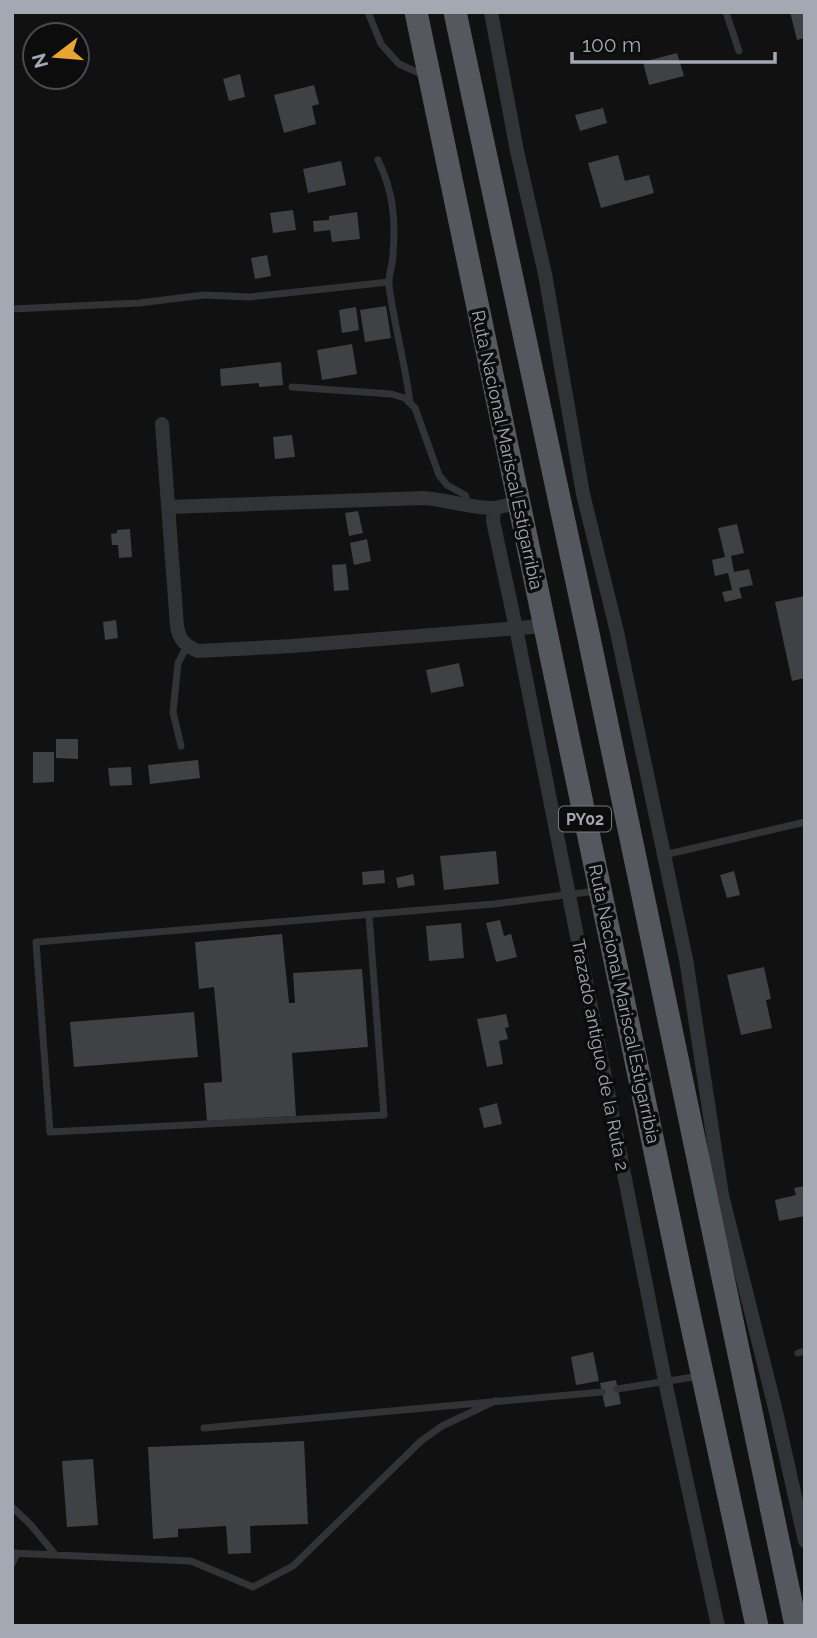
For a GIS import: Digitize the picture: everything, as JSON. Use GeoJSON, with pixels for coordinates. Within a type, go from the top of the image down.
{"type":"FeatureCollection","features":[{"type":"Feature","properties":{"kind":"highway","name":"Ruta Nacional Mariscal Estigarribia"},"geometry":{"type":"LineString","coordinates":[[416,12],[757,1626]]}},
{"type":"Feature","properties":{"kind":"highway","name":"PY02"},"geometry":{"type":"LineString","coordinates":[[455,12],[796,1626]]}},
{"type":"Feature","properties":{"kind":"street"},"geometry":{"type":"LineString","coordinates":[[491,12],[517,150],[545,274],[583,494],[617,632],[686,959],[722,1195],[805,1541]]}},
{"type":"Feature","properties":{"kind":"street"},"geometry":{"type":"LineString","coordinates":[[162,424],[177,626],[187,646],[198,651],[292,646],[544,626]]}},
{"type":"Feature","properties":{"kind":"street"},"geometry":{"type":"LineString","coordinates":[[168,507],[424,498],[477,508],[518,503]]}},
{"type":"Feature","properties":{"kind":"street","name":"Trazado antiguo de la Ruta 2"},"geometry":{"type":"LineString","coordinates":[[494,508],[493,521],[665,1381],[718,1626]]}},
{"type":"Feature","properties":{"kind":"lane"},"geometry":{"type":"LineString","coordinates":[[369,12],[381,44],[399,64],[429,78]]}},
{"type":"Feature","properties":{"kind":"lane"},"geometry":{"type":"LineString","coordinates":[[726,12],[739,51]]}},
{"type":"Feature","properties":{"kind":"lane"},"geometry":{"type":"LineString","coordinates":[[378,160],[387,178],[393,206],[393,257],[389,282],[410,402]]}},
{"type":"Feature","properties":{"kind":"lane"},"geometry":{"type":"LineString","coordinates":[[12,309],[139,303],[204,295],[250,297],[389,282]]}},
{"type":"Feature","properties":{"kind":"lane"},"geometry":{"type":"LineString","coordinates":[[292,387],[391,394],[405,398],[415,408],[439,475],[447,485],[465,495],[470,506]]}},
{"type":"Feature","properties":{"kind":"lane"},"geometry":{"type":"LineString","coordinates":[[181,746],[173,712],[178,663],[187,646]]}},
{"type":"Feature","properties":{"kind":"lane"},"geometry":{"type":"LineString","coordinates":[[664,856],[805,822]]}},
{"type":"Feature","properties":{"kind":"lane"},"geometry":{"type":"LineString","coordinates":[[369,915],[384,1115],[50,1132],[36,942],[494,904],[600,890]]}},
{"type":"Feature","properties":{"kind":"lane"},"geometry":{"type":"LineString","coordinates":[[617,1389],[703,1375]]}},
{"type":"Feature","properties":{"kind":"lane"},"geometry":{"type":"LineString","coordinates":[[204,1428],[601,1392]]}},
{"type":"Feature","properties":{"kind":"lane"},"geometry":{"type":"LineString","coordinates":[[12,1564],[15,1553],[191,1561],[253,1587],[293,1566],[421,1441],[442,1426],[495,1401]]}},
{"type":"Feature","properties":{"kind":"lane"},"geometry":{"type":"LineString","coordinates":[[12,1507],[54,1553]]}},
{"type":"Feature","properties":{"kind":"building"},"geometry":{"type":"Polygon","coordinates":[[[790,12],[805,12],[805,38],[797,40],[790,12]]]}},
{"type":"Feature","properties":{"kind":"building"},"geometry":{"type":"Polygon","coordinates":[[[677,53],[684,76],[649,85],[643,62],[677,53]]]}},
{"type":"Feature","properties":{"kind":"building"},"geometry":{"type":"Polygon","coordinates":[[[240,74],[245,97],[229,101],[223,79],[240,74]]]}},
{"type":"Feature","properties":{"kind":"building"},"geometry":{"type":"Polygon","coordinates":[[[314,85],[319,104],[312,106],[316,124],[284,133],[274,95],[314,85]]]}},
{"type":"Feature","properties":{"kind":"building"},"geometry":{"type":"Polygon","coordinates":[[[603,108],[607,123],[580,131],[575,115],[603,108]]]}},
{"type":"Feature","properties":{"kind":"building"},"geometry":{"type":"Polygon","coordinates":[[[618,155],[625,181],[649,175],[654,193],[601,208],[588,163],[618,155]]]}},
{"type":"Feature","properties":{"kind":"building"},"geometry":{"type":"Polygon","coordinates":[[[341,161],[346,185],[308,193],[303,169],[341,161]]]}},
{"type":"Feature","properties":{"kind":"building"},"geometry":{"type":"Polygon","coordinates":[[[293,210],[296,230],[273,233],[270,213],[293,210]]]}},
{"type":"Feature","properties":{"kind":"building"},"geometry":{"type":"Polygon","coordinates":[[[357,212],[360,239],[332,242],[330,230],[314,232],[313,221],[329,220],[329,216],[357,212]]]}},
{"type":"Feature","properties":{"kind":"building"},"geometry":{"type":"Polygon","coordinates":[[[267,255],[271,276],[255,279],[251,258],[267,255]]]}},
{"type":"Feature","properties":{"kind":"building"},"geometry":{"type":"Polygon","coordinates":[[[386,306],[391,338],[365,342],[360,310],[386,306]]]}},
{"type":"Feature","properties":{"kind":"building"},"geometry":{"type":"Polygon","coordinates":[[[356,307],[359,330],[342,333],[339,310],[356,307]]]}},
{"type":"Feature","properties":{"kind":"building"},"geometry":{"type":"Polygon","coordinates":[[[352,344],[357,374],[322,380],[317,350],[352,344]]]}},
{"type":"Feature","properties":{"kind":"building"},"geometry":{"type":"Polygon","coordinates":[[[281,362],[283,385],[259,387],[259,383],[221,386],[220,369],[281,362]]]}},
{"type":"Feature","properties":{"kind":"building"},"geometry":{"type":"Polygon","coordinates":[[[292,435],[295,457],[275,459],[273,437],[292,435]]]}},
{"type":"Feature","properties":{"kind":"building"},"geometry":{"type":"Polygon","coordinates":[[[358,511],[363,533],[349,536],[345,513],[358,511]]]}},
{"type":"Feature","properties":{"kind":"building"},"geometry":{"type":"Polygon","coordinates":[[[737,524],[744,553],[731,556],[734,572],[749,569],[753,585],[739,588],[742,598],[725,602],[722,592],[732,590],[728,573],[715,576],[712,560],[725,557],[718,528],[737,524]]]}},
{"type":"Feature","properties":{"kind":"building"},"geometry":{"type":"Polygon","coordinates":[[[130,529],[132,557],[119,558],[118,545],[112,545],[111,534],[117,533],[117,530],[130,529]]]}},
{"type":"Feature","properties":{"kind":"building"},"geometry":{"type":"Polygon","coordinates":[[[367,539],[371,561],[354,565],[350,543],[367,539]]]}},
{"type":"Feature","properties":{"kind":"building"},"geometry":{"type":"Polygon","coordinates":[[[346,564],[349,590],[334,591],[332,565],[346,564]]]}},
{"type":"Feature","properties":{"kind":"building"},"geometry":{"type":"Polygon","coordinates":[[[805,596],[805,678],[792,681],[775,602],[805,596]]]}},
{"type":"Feature","properties":{"kind":"building"},"geometry":{"type":"Polygon","coordinates":[[[116,620],[118,638],[105,640],[103,622],[116,620]]]}},
{"type":"Feature","properties":{"kind":"building"},"geometry":{"type":"Polygon","coordinates":[[[459,663],[464,686],[431,693],[426,670],[459,663]]]}},
{"type":"Feature","properties":{"kind":"building"},"geometry":{"type":"Polygon","coordinates":[[[56,739],[78,739],[78,759],[56,758],[56,739]]]}},
{"type":"Feature","properties":{"kind":"building"},"geometry":{"type":"Polygon","coordinates":[[[33,752],[54,752],[54,782],[33,783],[33,752]]]}},
{"type":"Feature","properties":{"kind":"building"},"geometry":{"type":"Polygon","coordinates":[[[198,760],[200,778],[150,784],[148,765],[198,760]]]}},
{"type":"Feature","properties":{"kind":"building"},"geometry":{"type":"Polygon","coordinates":[[[131,767],[132,785],[110,786],[108,768],[131,767]]]}},
{"type":"Feature","properties":{"kind":"building"},"geometry":{"type":"Polygon","coordinates":[[[496,851],[499,884],[444,890],[440,856],[496,851]]]}},
{"type":"Feature","properties":{"kind":"building"},"geometry":{"type":"Polygon","coordinates":[[[384,870],[385,883],[363,885],[362,872],[384,870]]]}},
{"type":"Feature","properties":{"kind":"building"},"geometry":{"type":"Polygon","coordinates":[[[734,871],[740,895],[727,898],[720,875],[734,871]]]}},
{"type":"Feature","properties":{"kind":"building"},"geometry":{"type":"Polygon","coordinates":[[[413,874],[415,885],[398,888],[396,878],[413,874]]]}},
{"type":"Feature","properties":{"kind":"building"},"geometry":{"type":"Polygon","coordinates":[[[500,920],[504,936],[511,934],[517,957],[496,962],[486,923],[500,920]]]}},
{"type":"Feature","properties":{"kind":"building"},"geometry":{"type":"Polygon","coordinates":[[[461,923],[464,958],[429,961],[426,926],[461,923]]]}},
{"type":"Feature","properties":{"kind":"building"},"geometry":{"type":"Polygon","coordinates":[[[282,934],[289,1003],[295,1003],[293,973],[362,969],[368,1047],[292,1053],[296,1116],[207,1121],[204,1083],[222,1082],[220,1052],[214,987],[199,989],[195,942],[282,934]]]}},
{"type":"Feature","properties":{"kind":"building"},"geometry":{"type":"Polygon","coordinates":[[[764,967],[771,999],[766,1000],[772,1028],[741,1035],[727,975],[764,967]]]}},
{"type":"Feature","properties":{"kind":"building"},"geometry":{"type":"Polygon","coordinates":[[[194,1012],[198,1057],[74,1067],[70,1022],[194,1012]]]}},
{"type":"Feature","properties":{"kind":"building"},"geometry":{"type":"Polygon","coordinates":[[[506,1014],[509,1027],[505,1028],[508,1039],[499,1041],[503,1064],[487,1067],[477,1019],[506,1014]]]}},
{"type":"Feature","properties":{"kind":"building"},"geometry":{"type":"Polygon","coordinates":[[[497,1103],[502,1124],[484,1128],[479,1108],[497,1103]]]}},
{"type":"Feature","properties":{"kind":"building"},"geometry":{"type":"Polygon","coordinates":[[[804,1186],[805,1216],[779,1221],[775,1200],[796,1195],[794,1188],[804,1186]]]}},
{"type":"Feature","properties":{"kind":"building"},"geometry":{"type":"Polygon","coordinates":[[[593,1352],[599,1381],[576,1385],[571,1357],[593,1352]]]}},
{"type":"Feature","properties":{"kind":"building"},"geometry":{"type":"Polygon","coordinates":[[[616,1380],[621,1404],[605,1407],[600,1383],[616,1380]]]}},
{"type":"Feature","properties":{"kind":"building"},"geometry":{"type":"Polygon","coordinates":[[[304,1441],[308,1524],[250,1526],[251,1553],[228,1554],[226,1526],[178,1529],[178,1537],[153,1539],[148,1447],[304,1441]]]}},
{"type":"Feature","properties":{"kind":"building"},"geometry":{"type":"Polygon","coordinates":[[[93,1459],[98,1525],[67,1527],[62,1461],[93,1459]]]}}]}
